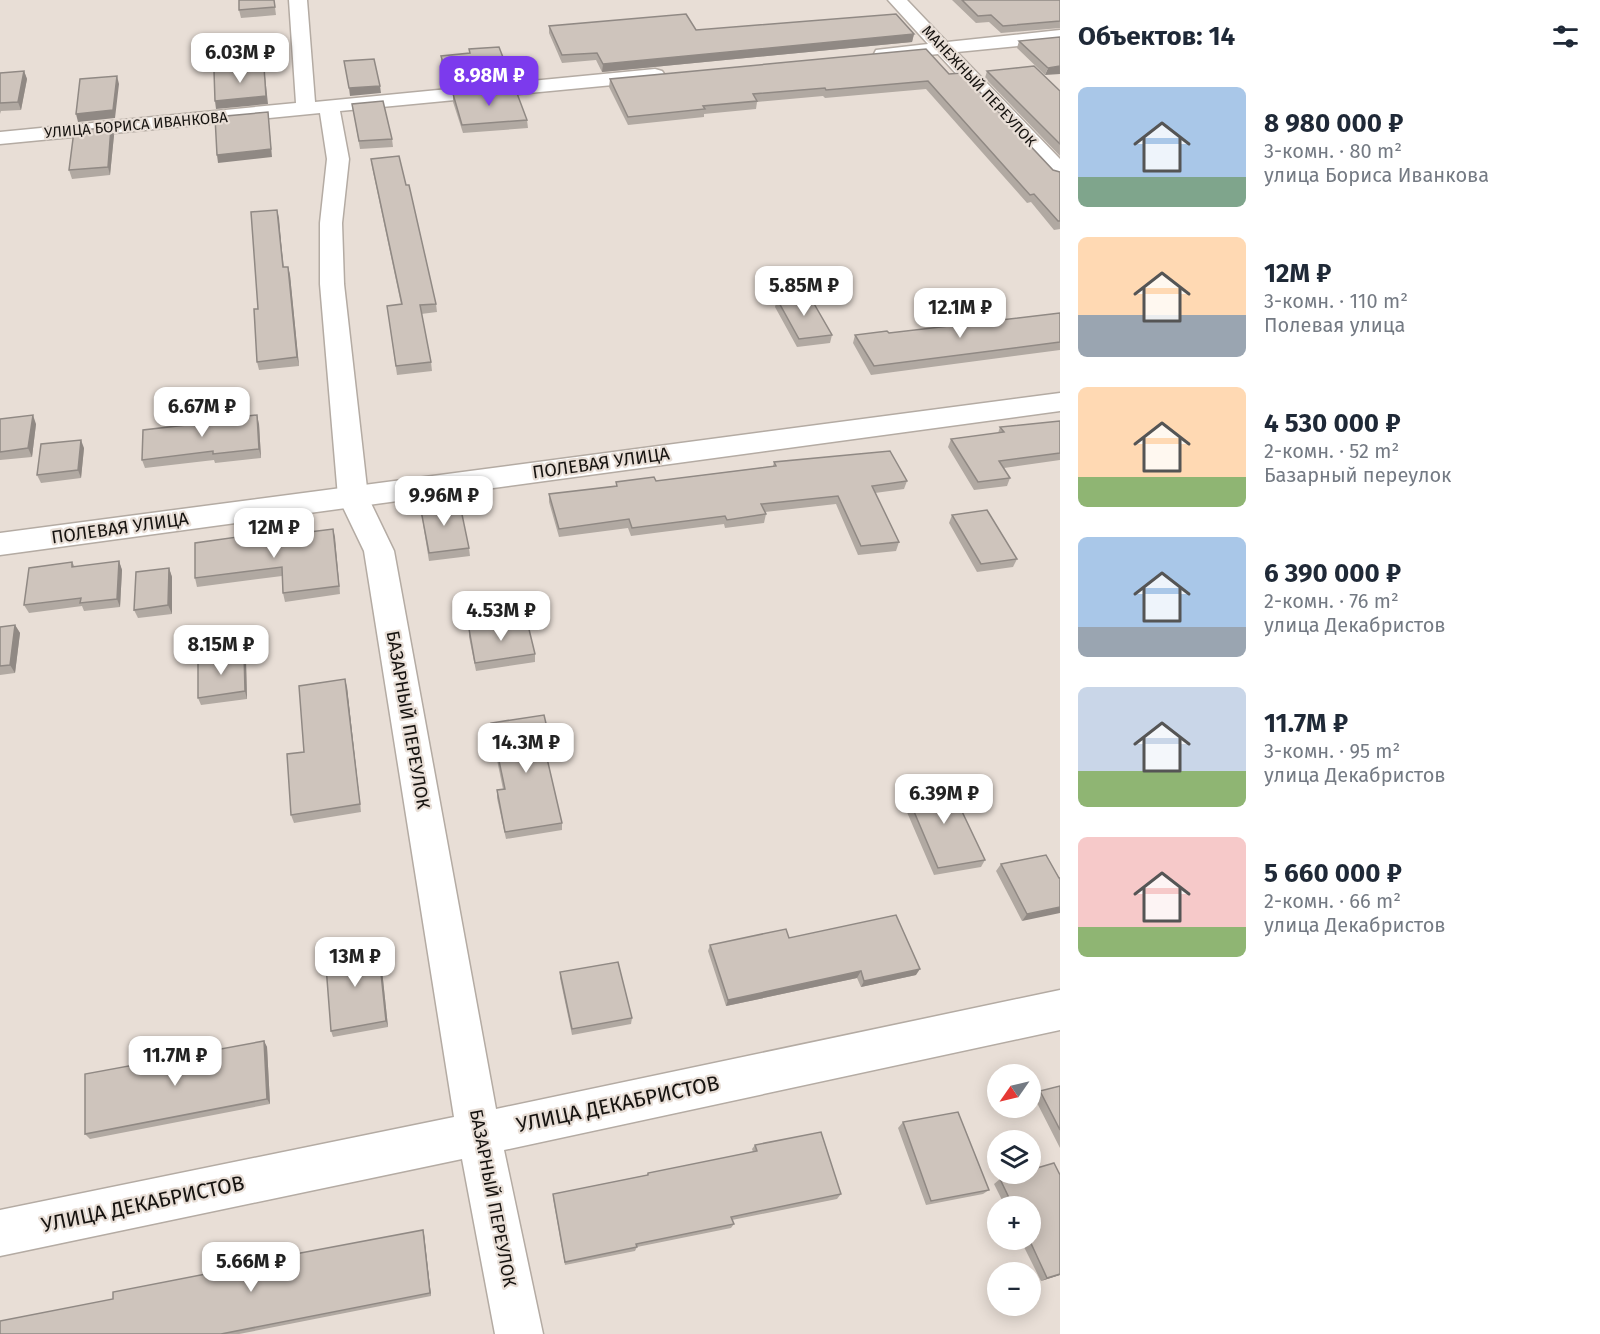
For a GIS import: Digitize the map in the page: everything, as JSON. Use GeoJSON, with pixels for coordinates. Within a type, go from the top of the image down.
{"type":"FeatureCollection","features":[{"type":"Feature","properties":{"kind":"street","name":"БАЗАРНЫЙ ПЕРЕУЛОК"},"geometry":{"type":"LineString","coordinates":[[298,0],[318,108],[338,159],[331,223],[333,284],[353,497],[380,551],[479,1134],[519,1334]]}},
{"type":"Feature","properties":{"kind":"street","name":"МАНЕЖНЫЙ ПЕРЕУЛОК"},"geometry":{"type":"LineString","coordinates":[[897,0],[1060,172]]}},
{"type":"Feature","properties":{"kind":"street"},"geometry":{"type":"LineString","coordinates":[[860,56],[1060,36]]}},
{"type":"Feature","properties":{"kind":"street","name":"УЛИЦА БОРИСА ИВАНКОВА"},"geometry":{"type":"LineString","coordinates":[[0,138],[672,74]]}},
{"type":"Feature","properties":{"kind":"street","name":"ПОЛЕВАЯ УЛИЦА"},"geometry":{"type":"LineString","coordinates":[[0,544],[1060,402]]}},
{"type":"Feature","properties":{"kind":"street","name":"УЛИЦА ДЕКАБРИСТОВ"},"geometry":{"type":"LineString","coordinates":[[0,1233],[1060,1010]]}},
{"type":"Feature","properties":{"kind":"building"},"geometry":{"type":"Polygon","coordinates":[[[239,0],[274,0],[275,7],[239,10],[239,0]]]}},
{"type":"Feature","properties":{"kind":"building"},"geometry":{"type":"Polygon","coordinates":[[[962,0],[1060,0],[1060,21],[1003,26],[991,15],[978,16],[962,0]]]}},
{"type":"Feature","properties":{"kind":"building"},"geometry":{"type":"Polygon","coordinates":[[[686,14],[696,30],[896,14],[914,34],[603,64],[597,53],[562,55],[549,26],[686,14]]]}},
{"type":"Feature","properties":{"kind":"building"},"geometry":{"type":"Polygon","coordinates":[[[1060,37],[1060,66],[1048,68],[1019,41],[1060,37]]]}},
{"type":"Feature","properties":{"kind":"building"},"geometry":{"type":"Polygon","coordinates":[[[499,47],[509,73],[448,79],[441,56],[470,53],[469,49],[499,47]]]}},
{"type":"Feature","properties":{"kind":"building"},"geometry":{"type":"Polygon","coordinates":[[[926,49],[949,74],[962,73],[1053,170],[1060,172],[1060,221],[1034,194],[1030,195],[928,81],[753,94],[757,101],[628,117],[610,79],[926,49]]]}},
{"type":"Feature","properties":{"kind":"building"},"geometry":{"type":"Polygon","coordinates":[[[374,59],[380,86],[349,88],[344,61],[374,59]]]}},
{"type":"Feature","properties":{"kind":"building"},"geometry":{"type":"Polygon","coordinates":[[[1034,66],[1060,91],[1060,144],[987,71],[1034,66]]]}},
{"type":"Feature","properties":{"kind":"building"},"geometry":{"type":"Polygon","coordinates":[[[264,67],[266,96],[215,101],[214,71],[264,67]]]}},
{"type":"Feature","properties":{"kind":"building"},"geometry":{"type":"Polygon","coordinates":[[[24,71],[18,102],[0,103],[0,73],[24,71]]]}},
{"type":"Feature","properties":{"kind":"building"},"geometry":{"type":"Polygon","coordinates":[[[117,76],[113,110],[76,114],[80,79],[117,76]]]}},
{"type":"Feature","properties":{"kind":"building"},"geometry":{"type":"Polygon","coordinates":[[[515,88],[527,120],[462,125],[453,94],[515,88]]]}},
{"type":"Feature","properties":{"kind":"building"},"geometry":{"type":"Polygon","coordinates":[[[383,101],[392,139],[359,141],[352,104],[383,101]]]}},
{"type":"Feature","properties":{"kind":"building"},"geometry":{"type":"Polygon","coordinates":[[[268,112],[271,149],[217,155],[215,117],[268,112]]]}},
{"type":"Feature","properties":{"kind":"building"},"geometry":{"type":"Polygon","coordinates":[[[111,127],[108,167],[69,170],[74,131],[111,127]]]}},
{"type":"Feature","properties":{"kind":"building"},"geometry":{"type":"Polygon","coordinates":[[[399,156],[406,185],[409,185],[436,304],[420,305],[431,362],[396,366],[387,306],[402,304],[371,159],[399,156]]]}},
{"type":"Feature","properties":{"kind":"building"},"geometry":{"type":"Polygon","coordinates":[[[277,210],[283,267],[288,267],[297,357],[257,362],[254,309],[258,309],[251,212],[277,210]]]}},
{"type":"Feature","properties":{"kind":"building"},"geometry":{"type":"Polygon","coordinates":[[[809,295],[832,335],[799,339],[777,299],[809,295]]]}},
{"type":"Feature","properties":{"kind":"building"},"geometry":{"type":"Polygon","coordinates":[[[1060,313],[1060,342],[874,366],[855,335],[887,331],[889,333],[1060,313]]]}},
{"type":"Feature","properties":{"kind":"building"},"geometry":{"type":"Polygon","coordinates":[[[33,415],[28,448],[0,452],[0,419],[33,415]]]}},
{"type":"Feature","properties":{"kind":"building"},"geometry":{"type":"Polygon","coordinates":[[[257,415],[259,449],[213,454],[213,451],[142,460],[143,430],[257,415]]]}},
{"type":"Feature","properties":{"kind":"building"},"geometry":{"type":"Polygon","coordinates":[[[1060,421],[1060,453],[999,461],[1010,478],[978,482],[951,439],[1004,432],[1000,427],[1060,421]]]}},
{"type":"Feature","properties":{"kind":"building"},"geometry":{"type":"Polygon","coordinates":[[[81,440],[78,470],[37,475],[41,444],[81,440]]]}},
{"type":"Feature","properties":{"kind":"building"},"geometry":{"type":"Polygon","coordinates":[[[890,451],[907,481],[872,486],[899,542],[861,546],[838,496],[761,504],[766,514],[727,520],[725,516],[632,528],[629,519],[559,529],[549,494],[617,486],[616,482],[654,477],[656,481],[776,466],[774,462],[890,451]]]}},
{"type":"Feature","properties":{"kind":"building"},"geometry":{"type":"Polygon","coordinates":[[[459,500],[469,548],[429,553],[420,505],[459,500]]]}},
{"type":"Feature","properties":{"kind":"building"},"geometry":{"type":"Polygon","coordinates":[[[987,510],[1017,559],[981,564],[952,515],[987,510]]]}},
{"type":"Feature","properties":{"kind":"building"},"geometry":{"type":"Polygon","coordinates":[[[333,529],[339,586],[283,593],[282,567],[195,578],[195,543],[237,537],[237,541],[333,529]]]}},
{"type":"Feature","properties":{"kind":"building"},"geometry":{"type":"Polygon","coordinates":[[[119,561],[117,599],[80,603],[81,598],[24,605],[29,568],[72,562],[72,567],[119,561]]]}},
{"type":"Feature","properties":{"kind":"building"},"geometry":{"type":"Polygon","coordinates":[[[169,568],[168,605],[134,610],[136,572],[169,568]]]}},
{"type":"Feature","properties":{"kind":"building"},"geometry":{"type":"Polygon","coordinates":[[[527,621],[535,654],[475,663],[469,629],[527,621]]]}},
{"type":"Feature","properties":{"kind":"building"},"geometry":{"type":"Polygon","coordinates":[[[15,625],[10,665],[0,666],[0,627],[15,625]]]}},
{"type":"Feature","properties":{"kind":"building"},"geometry":{"type":"Polygon","coordinates":[[[244,653],[245,691],[198,698],[198,660],[244,653]]]}},
{"type":"Feature","properties":{"kind":"building"},"geometry":{"type":"Polygon","coordinates":[[[345,679],[360,804],[291,815],[287,754],[304,752],[299,686],[345,679]]]}},
{"type":"Feature","properties":{"kind":"building"},"geometry":{"type":"Polygon","coordinates":[[[544,715],[553,753],[546,754],[562,823],[505,832],[497,790],[505,789],[491,723],[544,715]]]}},
{"type":"Feature","properties":{"kind":"building"},"geometry":{"type":"Polygon","coordinates":[[[948,782],[985,860],[938,868],[904,788],[948,782]]]}},
{"type":"Feature","properties":{"kind":"building"},"geometry":{"type":"Polygon","coordinates":[[[1046,855],[1060,878],[1060,907],[1027,914],[1001,864],[1046,855]]]}},
{"type":"Feature","properties":{"kind":"building"},"geometry":{"type":"Polygon","coordinates":[[[896,915],[920,969],[864,981],[861,971],[728,1000],[710,945],[786,929],[789,938],[896,915]]]}},
{"type":"Feature","properties":{"kind":"building"},"geometry":{"type":"Polygon","coordinates":[[[378,945],[386,1021],[331,1031],[325,953],[378,945]]]}},
{"type":"Feature","properties":{"kind":"building"},"geometry":{"type":"Polygon","coordinates":[[[618,962],[632,1018],[572,1029],[560,972],[618,962]]]}},
{"type":"Feature","properties":{"kind":"building"},"geometry":{"type":"Polygon","coordinates":[[[264,1041],[267,1099],[85,1134],[85,1074],[264,1041]]]}},
{"type":"Feature","properties":{"kind":"building"},"geometry":{"type":"Polygon","coordinates":[[[1060,1086],[1060,1130],[1041,1093],[1041,1091],[1060,1086]]]}},
{"type":"Feature","properties":{"kind":"building"},"geometry":{"type":"Polygon","coordinates":[[[958,1112],[989,1190],[931,1201],[903,1122],[958,1112]]]}},
{"type":"Feature","properties":{"kind":"building"},"geometry":{"type":"Polygon","coordinates":[[[821,1132],[841,1194],[731,1217],[734,1224],[636,1244],[637,1247],[565,1262],[553,1194],[757,1151],[755,1145],[821,1132]]]}},
{"type":"Feature","properties":{"kind":"building"},"geometry":{"type":"Polygon","coordinates":[[[1054,1163],[1060,1175],[1060,1274],[1047,1278],[1034,1250],[1041,1250],[1041,1196],[1008,1196],[1002,1184],[1041,1184],[1041,1167],[1054,1163]]]}},
{"type":"Feature","properties":{"kind":"building"},"geometry":{"type":"Polygon","coordinates":[[[423,1230],[430,1293],[221,1334],[0,1334],[0,1321],[113,1299],[113,1292],[247,1266],[247,1263],[423,1230]]]}}]}
